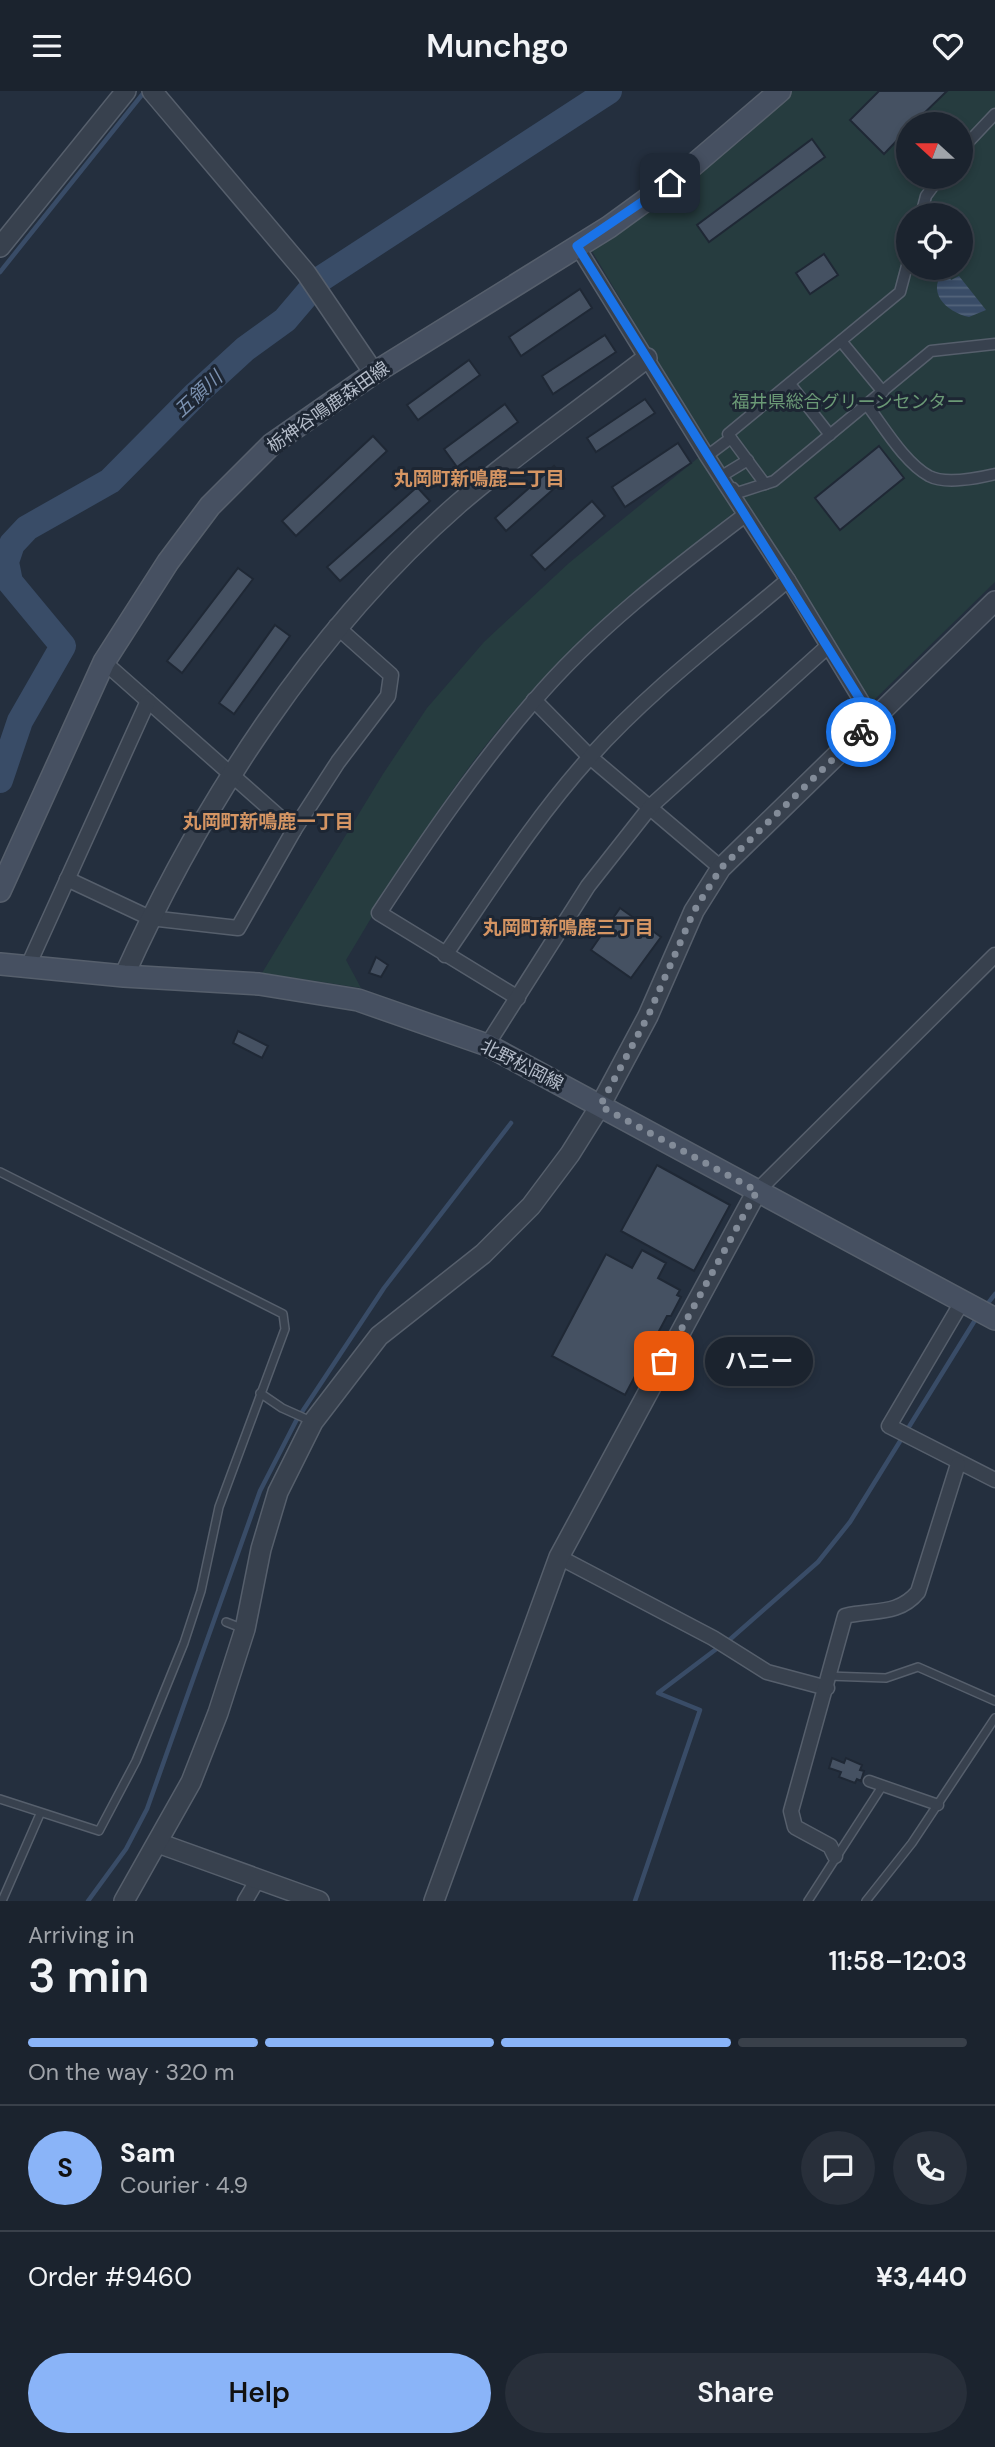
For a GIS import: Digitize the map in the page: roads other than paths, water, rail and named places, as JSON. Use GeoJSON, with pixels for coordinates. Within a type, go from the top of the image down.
{"type":"FeatureCollection","features":[{"type":"Feature","properties":{"kind":"main road","name":"栃神谷鳴鹿森田線"},"geometry":{"type":"LineString","coordinates":[[0,891],[104,662],[168,562],[210,506],[272,444],[374,373],[577,246],[691,168],[780,91]]}},
{"type":"Feature","properties":{"kind":"main road","name":"北野松岡線"},"geometry":{"type":"LineString","coordinates":[[0,964],[124,976],[259,984],[358,1000],[487,1045],[995,1319]]}},
{"type":"Feature","properties":{"kind":"street"},"geometry":{"type":"LineString","coordinates":[[0,247],[126,91]]}},
{"type":"Feature","properties":{"kind":"street"},"geometry":{"type":"LineString","coordinates":[[152,91],[306,273],[374,373]]}},
{"type":"Feature","properties":{"kind":"street"},"geometry":{"type":"LineString","coordinates":[[973,137],[995,114]]}},
{"type":"Feature","properties":{"kind":"street"},"geometry":{"type":"LineString","coordinates":[[577,246],[873,720]]}},
{"type":"Feature","properties":{"kind":"street"},"geometry":{"type":"LineString","coordinates":[[765,484],[729,434],[900,292],[903,280]]}},
{"type":"Feature","properties":{"kind":"street"},"geometry":{"type":"LineString","coordinates":[[841,341],[883,392]]}},
{"type":"Feature","properties":{"kind":"street"},"geometry":{"type":"LineString","coordinates":[[724,483],[737,493],[774,481],[931,351],[995,344]]}},
{"type":"Feature","properties":{"kind":"street"},"geometry":{"type":"LineString","coordinates":[[124,976],[150,918],[231,774],[336,626],[458,505],[647,358]]}},
{"type":"Feature","properties":{"kind":"street"},"geometry":{"type":"LineString","coordinates":[[790,384],[830,435]]}},
{"type":"Feature","properties":{"kind":"street"},"geometry":{"type":"LineString","coordinates":[[867,405],[912,461],[930,477],[956,480],[995,474]]}},
{"type":"Feature","properties":{"kind":"street"},"geometry":{"type":"LineString","coordinates":[[707,456],[731,438]]}},
{"type":"Feature","properties":{"kind":"street"},"geometry":{"type":"LineString","coordinates":[[724,483],[748,460]]}},
{"type":"Feature","properties":{"kind":"street"},"geometry":{"type":"LineString","coordinates":[[517,998],[379,913],[452,804],[534,700],[608,625],[745,516]]}},
{"type":"Feature","properties":{"kind":"street"},"geometry":{"type":"LineString","coordinates":[[445,955],[523,841],[590,757],[668,681],[788,580]]}},
{"type":"Feature","properties":{"kind":"street"},"geometry":{"type":"LineString","coordinates":[[124,1901],[158,1843],[195,1770],[218,1713],[245,1629],[261,1549],[278,1492],[313,1422],[379,1336],[483,1254],[531,1206],[570,1154],[600,1106],[648,1016],[694,911],[721,868],[995,601]]}},
{"type":"Feature","properties":{"kind":"street"},"geometry":{"type":"LineString","coordinates":[[67,879],[150,918],[238,928],[294,829],[338,762],[388,696],[391,675],[336,626]]}},
{"type":"Feature","properties":{"kind":"street"},"geometry":{"type":"LineString","coordinates":[[487,1045],[588,886],[650,806],[827,647]]}},
{"type":"Feature","properties":{"kind":"street"},"geometry":{"type":"LineString","coordinates":[[104,662],[294,829]]}},
{"type":"Feature","properties":{"kind":"street"},"geometry":{"type":"LineString","coordinates":[[534,700],[590,757],[721,868]]}},
{"type":"Feature","properties":{"kind":"street"},"geometry":{"type":"LineString","coordinates":[[28,966],[148,701]]}},
{"type":"Feature","properties":{"kind":"street"},"geometry":{"type":"LineString","coordinates":[[434,1901],[559,1557],[757,1191],[995,955]]}},
{"type":"Feature","properties":{"kind":"street"},"geometry":{"type":"LineString","coordinates":[[962,1302],[889,1426],[958,1464],[995,1479]]}},
{"type":"Feature","properties":{"kind":"street"},"geometry":{"type":"LineString","coordinates":[[835,1856],[830,1846],[795,1827],[791,1811],[845,1616],[893,1611],[909,1604],[918,1592],[958,1464]]}},
{"type":"Feature","properties":{"kind":"street"},"geometry":{"type":"LineString","coordinates":[[559,1557],[712,1638],[767,1672],[827,1682]]}},
{"type":"Feature","properties":{"kind":"street"},"geometry":{"type":"LineString","coordinates":[[869,1781],[937,1805]]}},
{"type":"Feature","properties":{"kind":"street"},"geometry":{"type":"LineString","coordinates":[[158,1843],[320,1901]]}},
{"type":"Feature","properties":{"kind":"street"},"geometry":{"type":"LineString","coordinates":[[245,1901],[258,1879]]}},
{"type":"Feature","properties":{"kind":"lane"},"geometry":{"type":"LineString","coordinates":[[0,1172],[283,1314],[282,1338],[219,1507],[201,1591],[184,1643],[130,1773],[99,1831],[40,1814],[0,1798]]}},
{"type":"Feature","properties":{"kind":"lane"},"geometry":{"type":"LineString","coordinates":[[260,1393],[282,1408],[313,1422]]}},
{"type":"Feature","properties":{"kind":"lane"},"geometry":{"type":"LineString","coordinates":[[226,1622],[245,1629]]}},
{"type":"Feature","properties":{"kind":"lane"},"geometry":{"type":"LineString","coordinates":[[827,1682],[886,1678],[918,1667],[995,1701]]}},
{"type":"Feature","properties":{"kind":"lane"},"geometry":{"type":"LineString","coordinates":[[866,1901],[912,1843],[995,1718]]}},
{"type":"Feature","properties":{"kind":"lane"},"geometry":{"type":"LineString","coordinates":[[808,1901],[883,1785]]}},
{"type":"Feature","properties":{"kind":"lane"},"geometry":{"type":"LineString","coordinates":[[2,1901],[40,1814]]}},
{"type":"Feature","properties":{"kind":"water"},"geometry":{"type":"Polygon","coordinates":[[[939,280],[962,280],[986,310],[969,317],[953,310],[941,299],[937,285],[939,280]]]}},
{"type":"Feature","properties":{"kind":"waterway"},"geometry":{"type":"LineString","coordinates":[[0,272],[145,91]]}},
{"type":"Feature","properties":{"kind":"waterway","name":"五領川"},"geometry":{"type":"LineString","coordinates":[[0,780],[20,721],[63,646],[10,582],[6,562],[12,544],[27,528],[110,481],[196,394],[245,349],[285,320],[319,280],[609,91]]}},
{"type":"Feature","properties":{"kind":"waterway"},"geometry":{"type":"LineString","coordinates":[[88,1901],[126,1849],[147,1809],[260,1491],[296,1421],[384,1288],[511,1123]]}},
{"type":"Feature","properties":{"kind":"waterway"},"geometry":{"type":"LineString","coordinates":[[985,1307],[995,1294]]}},
{"type":"Feature","properties":{"kind":"waterway"},"geometry":{"type":"LineString","coordinates":[[727,1642],[818,1562],[850,1522],[977,1317]]}},
{"type":"Feature","properties":{"kind":"waterway"},"geometry":{"type":"LineString","coordinates":[[635,1901],[700,1710],[658,1693],[719,1647]]}},
{"type":"Feature","properties":{"kind":"place","name":"ハニー"},"geometry":{"type":"Point","coordinates":[664,1361]}},
{"type":"Feature","properties":{"kind":"district","name":"丸岡町新鳴鹿二丁目"},"geometry":{"type":"Point","coordinates":[479,478]}},
{"type":"Feature","properties":{"kind":"district","name":"丸岡町新鳴鹿一丁目"},"geometry":{"type":"Point","coordinates":[268,821]}},
{"type":"Feature","properties":{"kind":"district","name":"丸岡町新鳴鹿三丁目"},"geometry":{"type":"Point","coordinates":[568,927]}},
{"type":"Feature","properties":{"kind":"park label","name":"福井県総合グリーンセンター"},"geometry":{"type":"Point","coordinates":[848,402]}}]}
